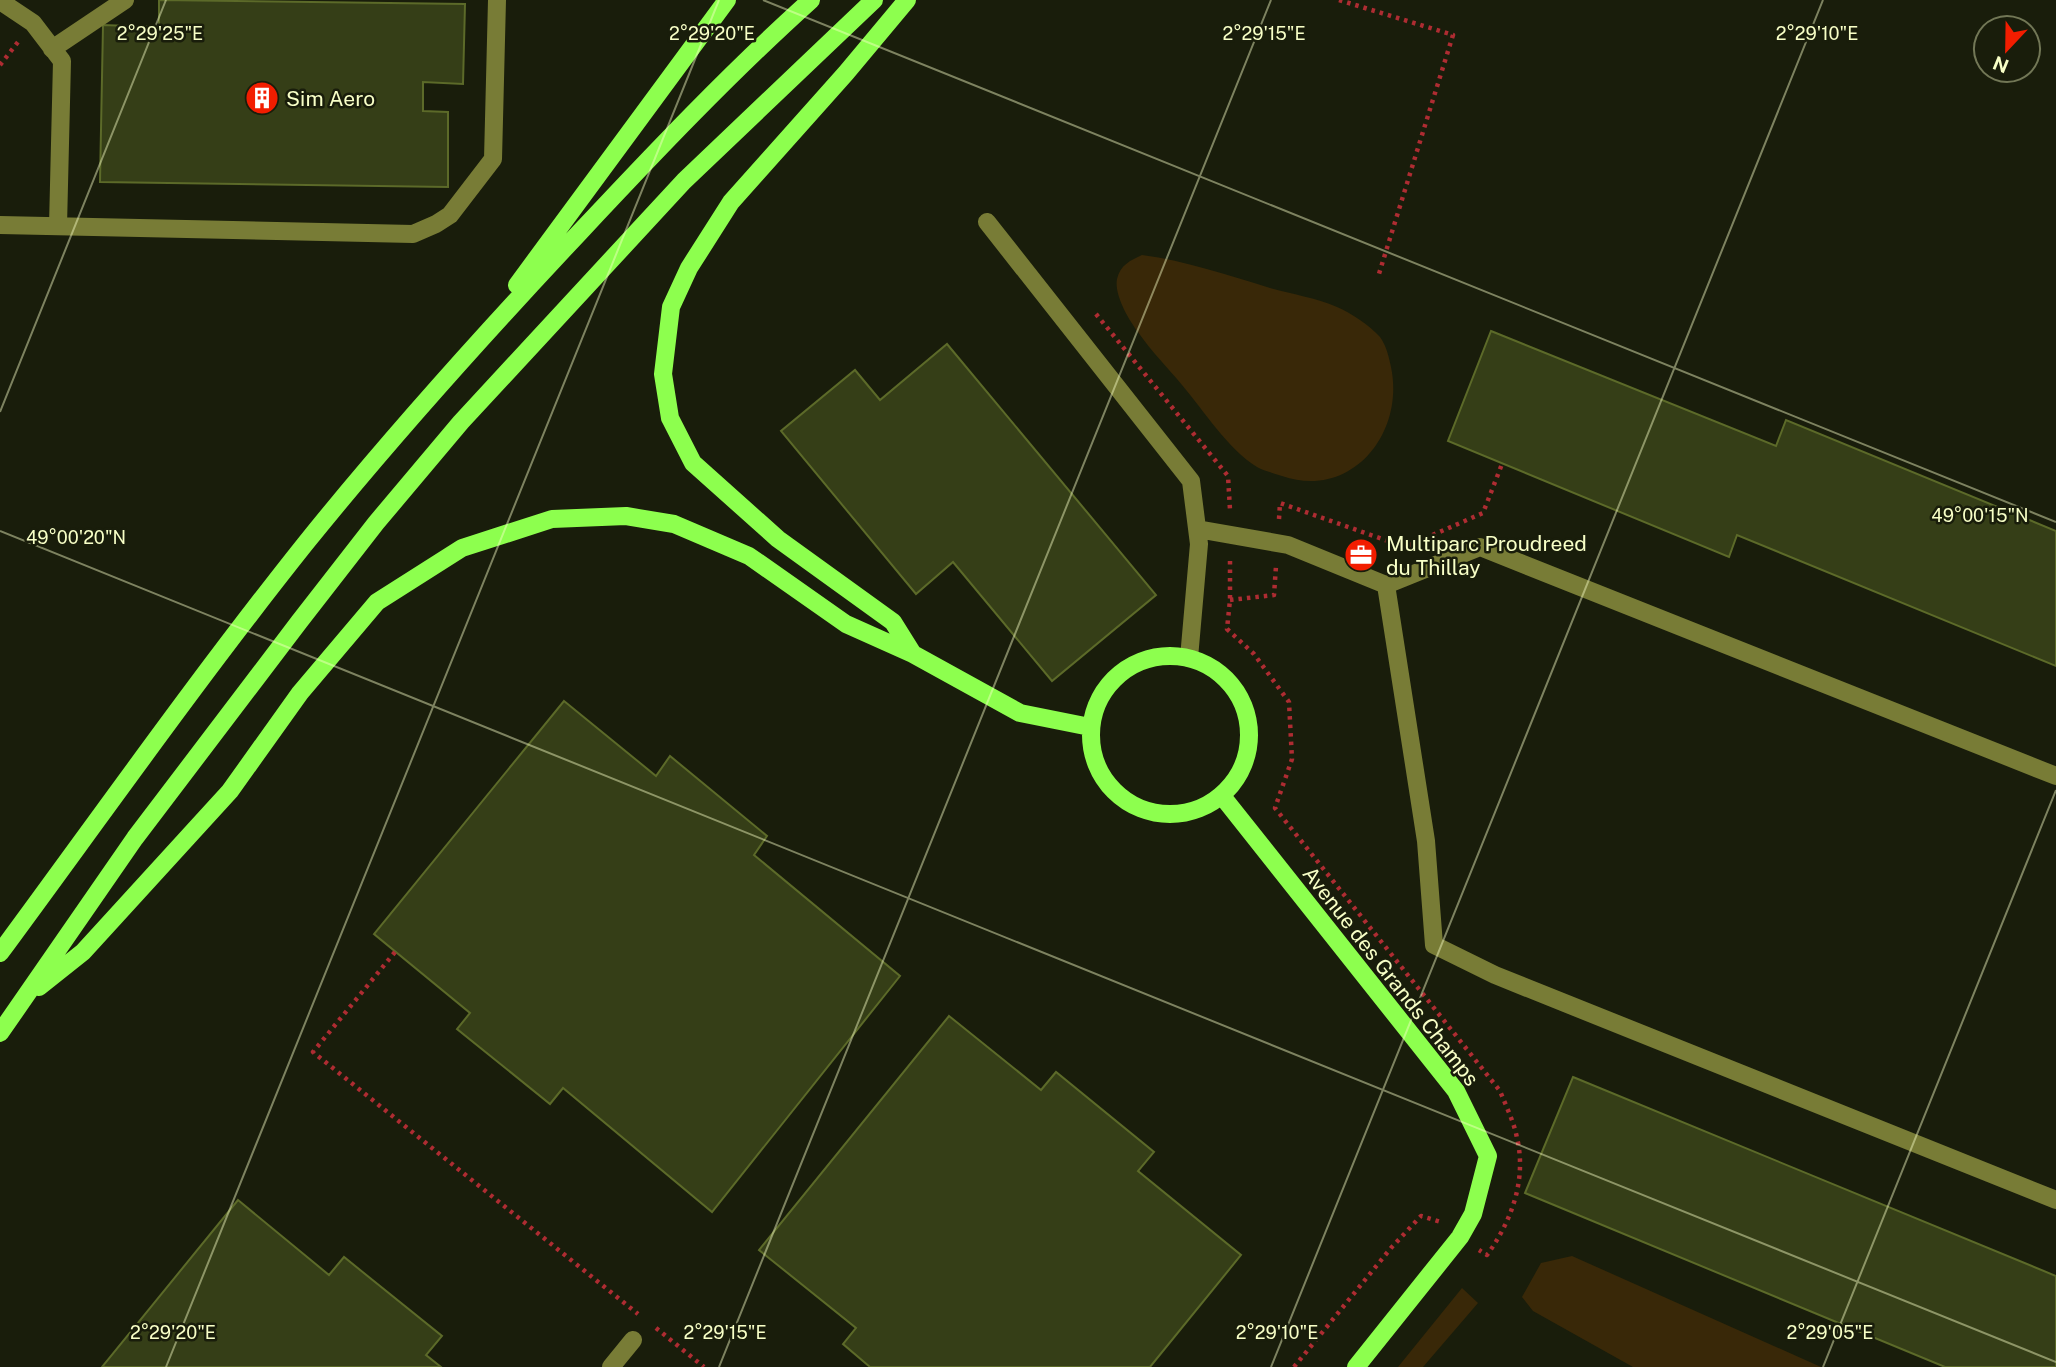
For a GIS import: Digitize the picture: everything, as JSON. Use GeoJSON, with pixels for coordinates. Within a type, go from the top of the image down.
{"type":"FeatureCollection","features":[{"type":"Feature","properties":{"kind":"main road"},"geometry":{"type":"LineString","coordinates":[[472,347],[727,0]]}},
{"type":"Feature","properties":{"kind":"main road"},"geometry":{"type":"LineString","coordinates":[[0,953],[304,547],[387,445],[472,347],[654,153],[811,0]]}},
{"type":"Feature","properties":{"kind":"main road"},"geometry":{"type":"LineString","coordinates":[[0,1033],[151,817],[367,534],[461,422],[684,181],[874,0]]}},
{"type":"Feature","properties":{"kind":"main road"},"geometry":{"type":"LineString","coordinates":[[907,0],[731,202],[689,268],[671,307],[663,374],[670,418],[693,463],[778,539],[892,622],[913,654]]}},
{"type":"Feature","properties":{"kind":"main road"},"geometry":{"type":"LineString","coordinates":[[26,998],[83,952],[230,791],[300,692],[377,602],[462,548],[552,519],[626,516],[674,524],[749,556],[846,624],[913,654],[1020,713],[1090,727]]}},
{"type":"Feature","properties":{"kind":"main road"},"geometry":{"type":"LineString","coordinates":[[1150,658],[1189,658],[1207,665],[1223,676],[1236,690],[1249,727],[1249,746],[1244,765],[1235,782],[1222,796],[1206,807],[1169,815],[1150,812],[1132,806],[1117,795],[1100,772],[1091,746],[1090,727],[1095,708],[1116,676],[1132,665],[1150,658]]}},
{"type":"Feature","properties":{"kind":"main road","name":"Avenue des Grands Champs"},"geometry":{"type":"LineString","coordinates":[[1222,796],[1456,1091],[1488,1156],[1473,1214],[1460,1237],[1356,1367]]}},
{"type":"Feature","properties":{"kind":"lane"},"geometry":{"type":"LineString","coordinates":[[52,49],[125,0]]}},
{"type":"Feature","properties":{"kind":"lane"},"geometry":{"type":"LineString","coordinates":[[0,225],[413,234],[436,224],[450,215],[493,159],[498,0]]}},
{"type":"Feature","properties":{"kind":"lane"},"geometry":{"type":"LineString","coordinates":[[0,1],[33,23],[62,61],[58,226]]}},
{"type":"Feature","properties":{"kind":"lane"},"geometry":{"type":"LineString","coordinates":[[988,222],[1191,481],[1199,544],[1189,658]]}},
{"type":"Feature","properties":{"kind":"lane"},"geometry":{"type":"LineString","coordinates":[[1197,529],[1288,545],[1386,585],[1480,547],[2056,776]]}},
{"type":"Feature","properties":{"kind":"lane"},"geometry":{"type":"LineString","coordinates":[[1386,585],[1426,841],[1434,945],[1495,975],[2056,1200]]}},
{"type":"Feature","properties":{"kind":"lane"},"geometry":{"type":"LineString","coordinates":[[611,1367],[633,1340]]}},
{"type":"Feature","properties":{"kind":"path"},"geometry":{"type":"LineString","coordinates":[[1339,0],[1453,36],[1378,277]]}},
{"type":"Feature","properties":{"kind":"path"},"geometry":{"type":"LineString","coordinates":[[1088,304],[1228,476],[1232,535],[1227,629],[1254,654],[1289,702],[1292,758],[1275,808],[1500,1091],[1518,1139],[1520,1185],[1504,1231],[1487,1255],[1443,1223],[1420,1216],[1294,1367]]}},
{"type":"Feature","properties":{"kind":"path"},"geometry":{"type":"LineString","coordinates":[[1230,600],[1274,594],[1280,503],[1405,547],[1483,513],[1503,464]]}},
{"type":"Feature","properties":{"kind":"path"},"geometry":{"type":"LineString","coordinates":[[395,952],[313,1052],[704,1367]]}},
{"type":"Feature","properties":{"kind":"shaded area"},"geometry":{"type":"Polygon","coordinates":[[[1142,255],[1223,273],[1321,301],[1337,307],[1371,328],[1380,337],[1387,351],[1393,392],[1390,415],[1381,437],[1368,455],[1351,469],[1331,478],[1307,481],[1266,471],[1246,459],[1217,429],[1148,346],[1127,314],[1118,292],[1118,274],[1130,261],[1142,255]]]}},
{"type":"Feature","properties":{"kind":"shaded area"},"geometry":{"type":"Polygon","coordinates":[[[1572,1256],[1821,1367],[1633,1367],[1533,1311],[1522,1297],[1541,1263],[1572,1256]]]}},
{"type":"Feature","properties":{"kind":"shaded area"},"geometry":{"type":"Polygon","coordinates":[[[1462,1288],[1478,1303],[1423,1367],[1398,1367],[1462,1288]]]}},
{"type":"Feature","properties":{"kind":"building","name":"Sim Aero"},"geometry":{"type":"Polygon","coordinates":[[[159,0],[465,4],[463,84],[423,82],[423,111],[448,112],[448,187],[100,182],[103,25],[159,27],[159,0]]]}},
{"type":"Feature","properties":{"kind":"building"},"geometry":{"type":"Polygon","coordinates":[[[1491,331],[1776,446],[1786,420],[2056,531],[2056,666],[1737,535],[1729,557],[1448,441],[1491,331]]]}},
{"type":"Feature","properties":{"kind":"building"},"geometry":{"type":"Polygon","coordinates":[[[947,344],[1156,595],[1052,681],[953,562],[916,594],[781,431],[855,370],[880,400],[947,344]]]}},
{"type":"Feature","properties":{"kind":"building"},"geometry":{"type":"Polygon","coordinates":[[[564,701],[656,776],[670,756],[767,836],[754,855],[900,976],[712,1212],[563,1088],[550,1104],[457,1029],[470,1013],[374,934],[564,701]]]}},
{"type":"Feature","properties":{"kind":"building"},"geometry":{"type":"Polygon","coordinates":[[[949,1016],[1041,1090],[1056,1072],[1154,1152],[1138,1171],[1241,1255],[1150,1367],[870,1367],[843,1344],[856,1328],[759,1250],[949,1016]]]}},
{"type":"Feature","properties":{"kind":"building"},"geometry":{"type":"Polygon","coordinates":[[[1573,1077],[2056,1276],[2056,1367],[1945,1367],[1525,1193],[1573,1077]]]}},
{"type":"Feature","properties":{"kind":"building"},"geometry":{"type":"Polygon","coordinates":[[[238,1200],[329,1275],[344,1257],[442,1336],[426,1355],[441,1367],[102,1367],[238,1200]]]}},
{"type":"Feature","properties":{"kind":"place","name":"Sim Aero"},"geometry":{"type":"Point","coordinates":[262,98]}},
{"type":"Feature","properties":{"kind":"place","name":"Multiparc Proudreed du Thillay"},"geometry":{"type":"Point","coordinates":[1361,555]}}]}
